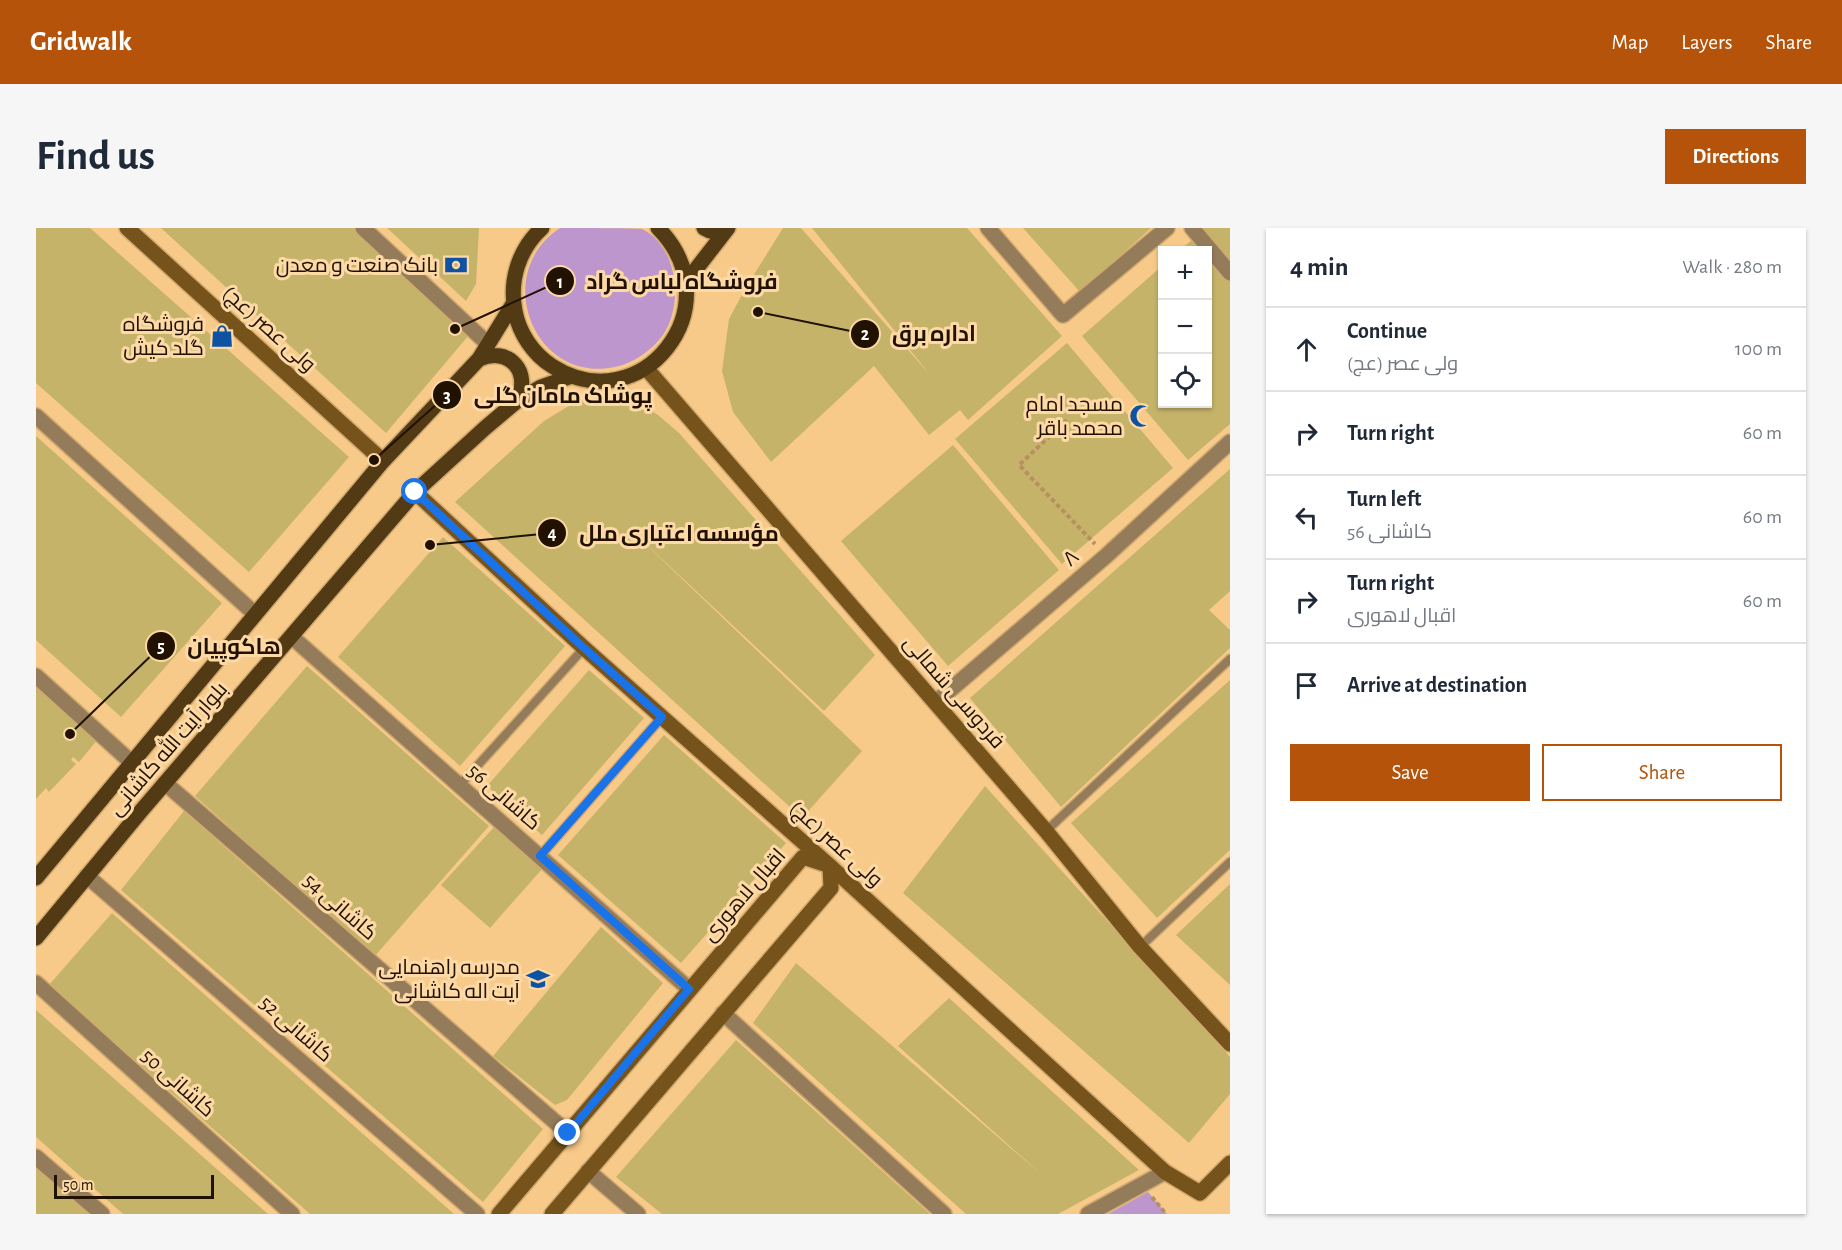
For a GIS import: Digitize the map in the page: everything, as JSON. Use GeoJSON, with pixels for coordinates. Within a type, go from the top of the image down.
{"type":"FeatureCollection","features":[{"type":"Feature","properties":{"kind":"main road","name":"ولی عصر (عج)"},"geometry":{"type":"LineString","coordinates":[[127,228],[383,461]]}},
{"type":"Feature","properties":{"kind":"main road"},"geometry":{"type":"LineString","coordinates":[[537,230],[524,251],[516,271],[513,304],[522,332],[532,349],[546,362],[572,376],[585,380],[610,380],[628,376],[646,368],[662,354],[678,333],[686,308],[686,282],[678,256],[669,240],[658,228]]}},
{"type":"Feature","properties":{"kind":"main road"},"geometry":{"type":"LineString","coordinates":[[704,228],[710,231],[723,228]]}},
{"type":"Feature","properties":{"kind":"main road"},"geometry":{"type":"LineString","coordinates":[[686,282],[728,228]]}},
{"type":"Feature","properties":{"kind":"main road","name":"بلوار آیت الله کاشانی"},"geometry":{"type":"LineString","coordinates":[[36,878],[383,461],[479,359],[513,304]]}},
{"type":"Feature","properties":{"kind":"main road"},"geometry":{"type":"LineString","coordinates":[[479,359],[496,355],[512,362],[518,369],[523,385],[517,401]]}},
{"type":"Feature","properties":{"kind":"main road","name":"فردوسی شمالی"},"geometry":{"type":"LineString","coordinates":[[646,368],[936,702],[1046,831],[1140,947],[1230,1044]]}},
{"type":"Feature","properties":{"kind":"main road","name":"بلوار آیت الله کاشانی"},"geometry":{"type":"LineString","coordinates":[[36,938],[165,783],[415,492],[484,428],[517,401],[541,387],[572,376]]}},
{"type":"Feature","properties":{"kind":"main road","name":"ولی عصر (عج)"},"geometry":{"type":"LineString","coordinates":[[415,492],[584,648],[830,866],[1165,1172],[1200,1193],[1230,1163]]}},
{"type":"Feature","properties":{"kind":"main road","name":"اقبال لاهوری"},"geometry":{"type":"LineString","coordinates":[[499,1214],[803,857],[830,866]]}},
{"type":"Feature","properties":{"kind":"main road"},"geometry":{"type":"LineString","coordinates":[[552,1214],[831,888],[830,866]]}},
{"type":"Feature","properties":{"kind":"street"},"geometry":{"type":"LineString","coordinates":[[363,228],[488,344]]}},
{"type":"Feature","properties":{"kind":"street"},"geometry":{"type":"LineString","coordinates":[[988,228],[1063,315],[1167,228]]}},
{"type":"Feature","properties":{"kind":"street"},"geometry":{"type":"LineString","coordinates":[[1192,228],[1230,273]]}},
{"type":"Feature","properties":{"kind":"street"},"geometry":{"type":"LineString","coordinates":[[36,416],[255,614]]}},
{"type":"Feature","properties":{"kind":"street","name":"۸"},"geometry":{"type":"LineString","coordinates":[[936,702],[1106,556],[1230,442]]}},
{"type":"Feature","properties":{"kind":"street","name":"کاشانی 56"},"geometry":{"type":"LineString","coordinates":[[292,637],[689,989]]}},
{"type":"Feature","properties":{"kind":"street"},"geometry":{"type":"LineString","coordinates":[[36,676],[131,762]]}},
{"type":"Feature","properties":{"kind":"street","name":"کاشانی 54"},"geometry":{"type":"LineString","coordinates":[[165,783],[568,1133]]}},
{"type":"Feature","properties":{"kind":"street","name":"کاشانی 52"},"geometry":{"type":"LineString","coordinates":[[87,876],[477,1214]]}},
{"type":"Feature","properties":{"kind":"street","name":"کاشانی 50"},"geometry":{"type":"LineString","coordinates":[[36,983],[292,1214]]}},
{"type":"Feature","properties":{"kind":"street"},"geometry":{"type":"LineString","coordinates":[[723,1013],[944,1214]]}},
{"type":"Feature","properties":{"kind":"street"},"geometry":{"type":"LineString","coordinates":[[36,1157],[102,1214]]}},
{"type":"Feature","properties":{"kind":"street"},"geometry":{"type":"LineString","coordinates":[[588,1170],[638,1214]]}},
{"type":"Feature","properties":{"kind":"street"},"geometry":{"type":"LineString","coordinates":[[1088,1214],[1165,1172]]}},
{"type":"Feature","properties":{"kind":"lane"},"geometry":{"type":"LineString","coordinates":[[459,786],[584,648]]}},
{"type":"Feature","properties":{"kind":"lane"},"geometry":{"type":"LineString","coordinates":[[1046,831],[1230,659]]}},
{"type":"Feature","properties":{"kind":"lane"},"geometry":{"type":"LineString","coordinates":[[540,856],[662,717]]}},
{"type":"Feature","properties":{"kind":"lane"},"geometry":{"type":"LineString","coordinates":[[1140,947],[1230,862]]}},
{"type":"Feature","properties":{"kind":"path"},"geometry":{"type":"LineString","coordinates":[[1067,420],[1019,465],[1106,556]]}},
{"type":"Feature","properties":{"kind":"shaded area"},"geometry":{"type":"Polygon","coordinates":[[[560,228],[642,229],[654,237],[663,249],[674,277],[674,308],[663,335],[648,351],[615,367],[586,368],[562,359],[543,342],[531,321],[525,296],[528,271],[539,248],[560,228]]]}},
{"type":"Feature","properties":{"kind":"shaded area"},"geometry":{"type":"Polygon","coordinates":[[[1148,1192],[1167,1214],[1108,1214],[1148,1192]]]}},
{"type":"Feature","properties":{"kind":"building"},"geometry":{"type":"Polygon","coordinates":[[[36,228],[90,228],[349,457],[249,572],[36,383],[36,228]]]}},
{"type":"Feature","properties":{"kind":"building"},"geometry":{"type":"Polygon","coordinates":[[[161,228],[353,228],[469,335],[386,433],[161,228]]]}},
{"type":"Feature","properties":{"kind":"building","name":"بانک صنعت و معدن"},"geometry":{"type":"Polygon","coordinates":[[[387,228],[479,228],[476,284],[466,301],[387,228]]]}},
{"type":"Feature","properties":{"kind":"building"},"geometry":{"type":"Polygon","coordinates":[[[783,228],[801,228],[931,376],[812,228],[967,228],[1062,336],[968,420],[960,410],[929,435],[874,366],[771,462],[733,412],[722,371],[729,319],[783,228]]]}},
{"type":"Feature","properties":{"kind":"building"},"geometry":{"type":"Polygon","coordinates":[[[1023,228],[1151,228],[1080,292],[1023,228]]]}},
{"type":"Feature","properties":{"kind":"building"},"geometry":{"type":"Polygon","coordinates":[[[1200,228],[1230,228],[1230,276],[1212,246],[1200,228]]]}},
{"type":"Feature","properties":{"kind":"building"},"geometry":{"type":"Polygon","coordinates":[[[1193,239],[1199,246],[1185,246],[1193,239]]]}},
{"type":"Feature","properties":{"kind":"building"},"geometry":{"type":"Polygon","coordinates":[[[1212,261],[1230,282],[1230,424],[1188,460],[1082,336],[1158,270],[1158,408],[1212,408],[1212,261]]]}},
{"type":"Feature","properties":{"kind":"building"},"geometry":{"type":"Polygon","coordinates":[[[1067,343],[1173,468],[1062,564],[955,439],[1067,343]]]}},
{"type":"Feature","properties":{"kind":"building"},"geometry":{"type":"Polygon","coordinates":[[[588,398],[641,404],[679,433],[875,655],[824,711],[630,529],[862,751],[802,818],[455,502],[544,421],[588,398]]]}},
{"type":"Feature","properties":{"kind":"building"},"geometry":{"type":"Polygon","coordinates":[[[36,436],[222,603],[121,717],[36,640],[36,436]]]}},
{"type":"Feature","properties":{"kind":"building"},"geometry":{"type":"Polygon","coordinates":[[[953,445],[1059,570],[948,666],[841,541],[953,445]]]}},
{"type":"Feature","properties":{"kind":"building"},"geometry":{"type":"Polygon","coordinates":[[[1230,469],[1230,591],[1209,610],[1230,630],[1230,648],[1061,807],[970,698],[1230,469]]]}},
{"type":"Feature","properties":{"kind":"building"},"geometry":{"type":"Polygon","coordinates":[[[443,537],[565,646],[460,766],[338,657],[443,537]]]}},
{"type":"Feature","properties":{"kind":"building"},"geometry":{"type":"Polygon","coordinates":[[[307,666],[489,826],[374,957],[195,796],[307,666]]]}},
{"type":"Feature","properties":{"kind":"building"},"geometry":{"type":"Polygon","coordinates":[[[589,670],[644,718],[542,835],[487,786],[589,670]]]}},
{"type":"Feature","properties":{"kind":"building"},"geometry":{"type":"Polygon","coordinates":[[[36,673],[98,739],[79,762],[73,757],[71,760],[76,764],[49,792],[46,788],[36,799],[36,673]]]}},
{"type":"Feature","properties":{"kind":"building"},"geometry":{"type":"Polygon","coordinates":[[[1230,680],[1230,850],[1157,918],[1071,823],[1230,680]]]}},
{"type":"Feature","properties":{"kind":"building"},"geometry":{"type":"Polygon","coordinates":[[[664,735],[786,843],[681,963],[558,855],[664,735]]]}},
{"type":"Feature","properties":{"kind":"building"},"geometry":{"type":"Polygon","coordinates":[[[985,786],[1230,1057],[1230,1094],[1189,1143],[903,893],[985,786]]]}},
{"type":"Feature","properties":{"kind":"building"},"geometry":{"type":"Polygon","coordinates":[[[184,811],[543,1129],[483,1202],[121,890],[184,811]]]}},
{"type":"Feature","properties":{"kind":"building"},"geometry":{"type":"Polygon","coordinates":[[[496,825],[543,868],[490,928],[441,885],[496,825]]]}},
{"type":"Feature","properties":{"kind":"building"},"geometry":{"type":"Polygon","coordinates":[[[1230,884],[1230,985],[1176,935],[1230,884]]]}},
{"type":"Feature","properties":{"kind":"building"},"geometry":{"type":"Polygon","coordinates":[[[112,913],[454,1214],[310,1214],[49,985],[112,913]]]}},
{"type":"Feature","properties":{"kind":"building"},"geometry":{"type":"Polygon","coordinates":[[[601,927],[663,983],[567,1100],[555,1105],[493,1056],[601,927]]]}},
{"type":"Feature","properties":{"kind":"building"},"geometry":{"type":"Polygon","coordinates":[[[796,963],[1041,1174],[898,1046],[949,998],[1139,1170],[1058,1214],[966,1214],[753,1023],[796,963]]]}},
{"type":"Feature","properties":{"kind":"building"},"geometry":{"type":"Polygon","coordinates":[[[36,1010],[268,1214],[123,1214],[36,1137],[36,1010]]]}},
{"type":"Feature","properties":{"kind":"building"},"geometry":{"type":"Polygon","coordinates":[[[736,1040],[930,1214],[662,1214],[616,1177],[736,1040]]]}},
{"type":"Feature","properties":{"kind":"building"},"geometry":{"type":"Polygon","coordinates":[[[36,1166],[91,1214],[36,1214],[36,1166]]]}},
{"type":"Feature","properties":{"kind":"place","name":"بانک صنعت و معدن"},"geometry":{"type":"Point","coordinates":[456,265]}},
{"type":"Feature","properties":{"kind":"place","name":"اداره برق"},"geometry":{"type":"Point","coordinates":[758,312]}},
{"type":"Feature","properties":{"kind":"place","name":"فروشگاه لباس گراد"},"geometry":{"type":"Point","coordinates":[455,329]}},
{"type":"Feature","properties":{"kind":"place","name":"فروشگاه گلد کیش"},"geometry":{"type":"Point","coordinates":[222,336]}},
{"type":"Feature","properties":{"kind":"place","name":"مسجد امام محمد باقر"},"geometry":{"type":"Point","coordinates":[1141,416]}},
{"type":"Feature","properties":{"kind":"place","name":"پوشاک مامان گلی"},"geometry":{"type":"Point","coordinates":[374,460]}},
{"type":"Feature","properties":{"kind":"place","name":"مؤسسه اعتباری ملل"},"geometry":{"type":"Point","coordinates":[430,545]}},
{"type":"Feature","properties":{"kind":"place","name":"هاکوپیان"},"geometry":{"type":"Point","coordinates":[70,734]}},
{"type":"Feature","properties":{"kind":"place","name":"مدرسه راهنمایی آیت اله کاشانی"},"geometry":{"type":"Point","coordinates":[538,979]}},
{"type":"Feature","properties":{"kind":"route"},"geometry":{"type":"LineString","coordinates":[[415,492],[662,717],[540,856],[689,989],[568,1133]]}}]}
